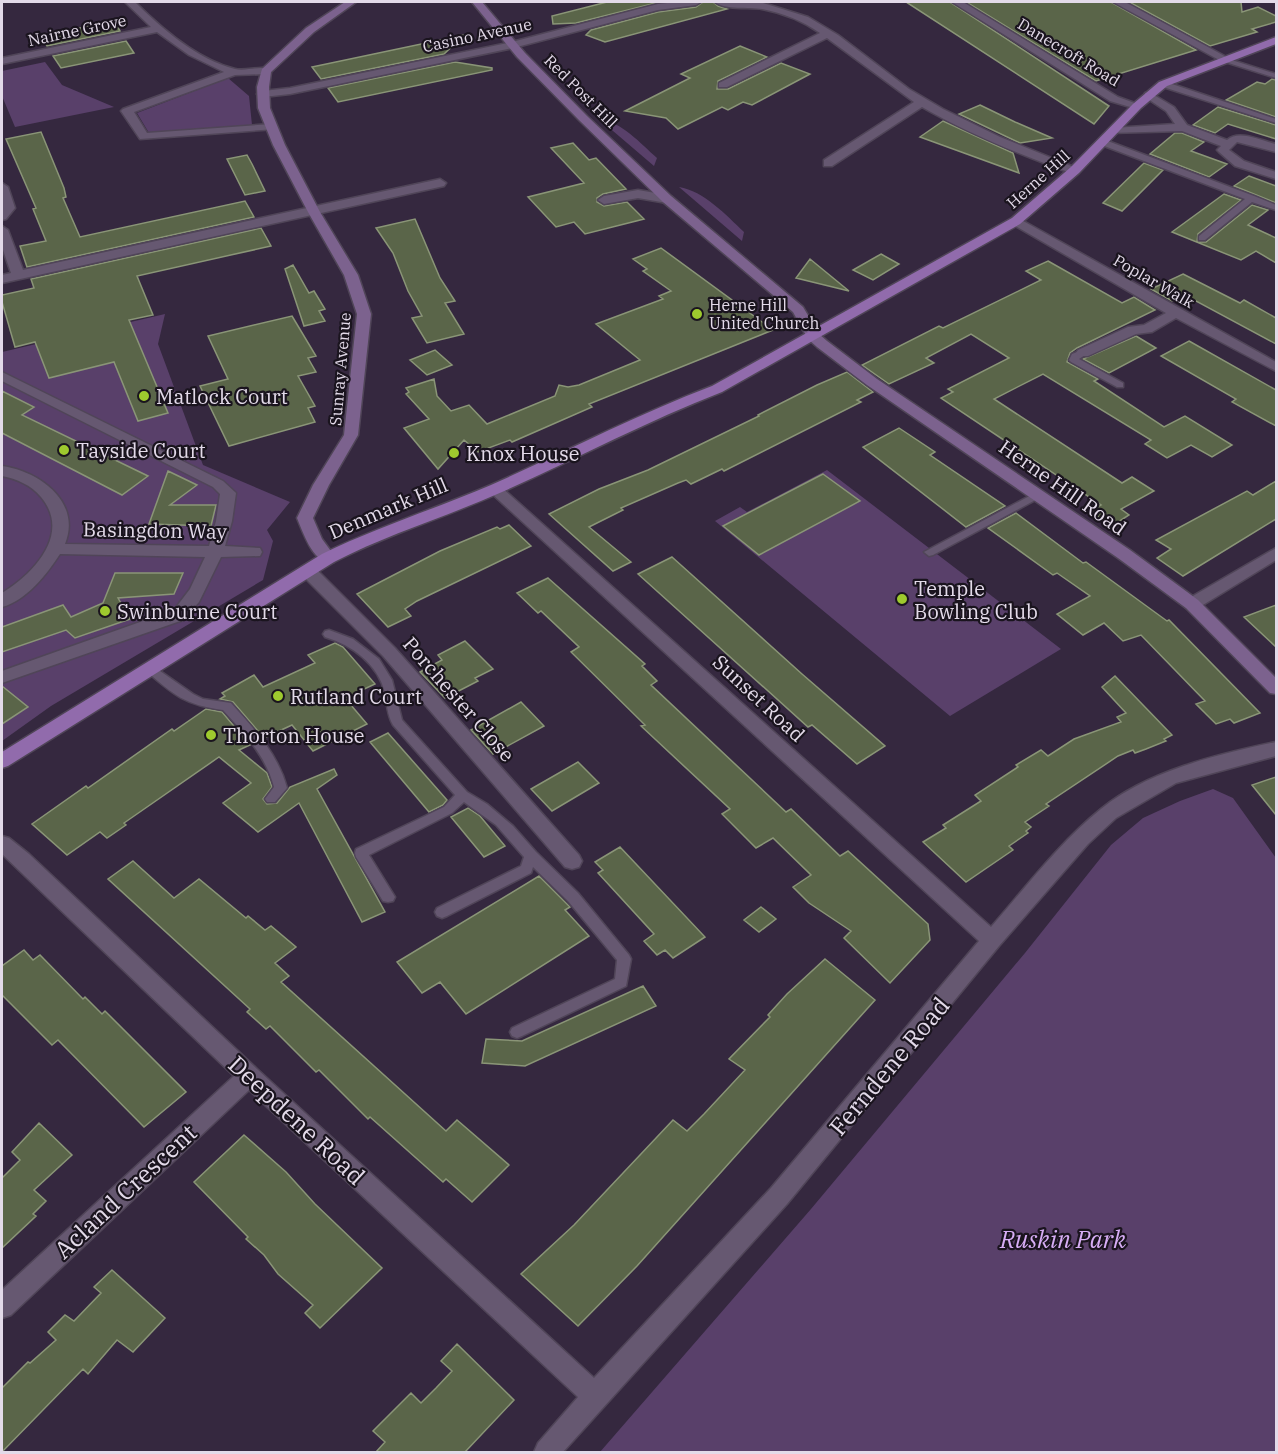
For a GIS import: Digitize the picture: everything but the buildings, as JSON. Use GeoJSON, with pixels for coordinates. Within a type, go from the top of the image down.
{"type":"FeatureCollection","features":[{"type":"Feature","properties":{"kind":"main road","name":"Herne Hill"},"geometry":{"type":"LineString","coordinates":[[813,336],[1016,221],[1074,170],[1137,106],[1163,84],[1276,40]]}},
{"type":"Feature","properties":{"kind":"main road","name":"Denmark Hill"},"geometry":{"type":"LineString","coordinates":[[2,761],[328,558],[362,541],[495,489],[665,409],[717,388],[813,336]]}},
{"type":"Feature","properties":{"kind":"street","name":"Nairne Grove"},"geometry":{"type":"LineString","coordinates":[[130,2],[158,29],[210,61],[234,72],[266,71]]}},
{"type":"Feature","properties":{"kind":"street"},"geometry":{"type":"LineString","coordinates":[[266,71],[310,30],[351,2]]}},
{"type":"Feature","properties":{"kind":"street","name":"Red Post Hill"},"geometry":{"type":"LineString","coordinates":[[477,2],[513,45],[583,118],[668,198],[798,310],[813,336]]}},
{"type":"Feature","properties":{"kind":"street","name":"Casino Avenue"},"geometry":{"type":"LineString","coordinates":[[263,94],[301,89],[513,45],[658,7],[696,2]]}},
{"type":"Feature","properties":{"kind":"street"},"geometry":{"type":"LineString","coordinates":[[720,2],[783,6],[827,34],[921,102],[991,139],[1074,170]]}},
{"type":"Feature","properties":{"kind":"street","name":"Danecroft Road"},"geometry":{"type":"LineString","coordinates":[[957,2],[1114,99],[1137,106]]}},
{"type":"Feature","properties":{"kind":"street"},"geometry":{"type":"LineString","coordinates":[[1118,2],[1225,59]]}},
{"type":"Feature","properties":{"kind":"street","name":"Nairne Grove"},"geometry":{"type":"LineString","coordinates":[[2,61],[158,29]]}},
{"type":"Feature","properties":{"kind":"street"},"geometry":{"type":"LineString","coordinates":[[723,85],[827,34]]}},
{"type":"Feature","properties":{"kind":"street","name":"Sunray Avenue"},"geometry":{"type":"LineString","coordinates":[[266,71],[264,108],[314,212],[351,275],[364,314],[351,435],[321,484],[305,518],[315,541],[328,558]]}},
{"type":"Feature","properties":{"kind":"street"},"geometry":{"type":"LineString","coordinates":[[234,72],[127,111],[144,137],[272,127]]}},
{"type":"Feature","properties":{"kind":"street"},"geometry":{"type":"LineString","coordinates":[[1149,95],[1170,109],[1183,127]]}},
{"type":"Feature","properties":{"kind":"street"},"geometry":{"type":"LineString","coordinates":[[828,163],[921,102]]}},
{"type":"Feature","properties":{"kind":"street"},"geometry":{"type":"LineString","coordinates":[[1113,130],[1183,127],[1227,144]]}},
{"type":"Feature","properties":{"kind":"street"},"geometry":{"type":"LineString","coordinates":[[1276,148],[1244,139],[1234,139],[1223,150],[1226,156],[1276,176]]}},
{"type":"Feature","properties":{"kind":"street"},"geometry":{"type":"LineString","coordinates":[[2,279],[440,183]]}},
{"type":"Feature","properties":{"kind":"street"},"geometry":{"type":"LineString","coordinates":[[2,188],[9,208],[2,216]]}},
{"type":"Feature","properties":{"kind":"street"},"geometry":{"type":"LineString","coordinates":[[604,200],[638,194],[668,198]]}},
{"type":"Feature","properties":{"kind":"street","name":"Poplar Walk"},"geometry":{"type":"LineString","coordinates":[[1016,221],[1176,313],[1276,367]]}},
{"type":"Feature","properties":{"kind":"street"},"geometry":{"type":"LineString","coordinates":[[2,230],[18,275]]}},
{"type":"Feature","properties":{"kind":"street"},"geometry":{"type":"LineString","coordinates":[[1083,353],[1133,330],[1147,329],[1176,313]]}},
{"type":"Feature","properties":{"kind":"street","name":"Herne Hill Road"},"geometry":{"type":"LineString","coordinates":[[813,336],[864,376],[1192,604],[1276,688]]}},
{"type":"Feature","properties":{"kind":"street"},"geometry":{"type":"LineString","coordinates":[[2,376],[218,484],[228,493],[216,552],[183,613],[2,677]]}},
{"type":"Feature","properties":{"kind":"street","name":"Basingdon Way"},"geometry":{"type":"LineString","coordinates":[[2,471],[24,477],[50,495],[58,507],[61,520],[61,534],[56,549],[36,576],[2,601]]}},
{"type":"Feature","properties":{"kind":"street","name":"Sunset Road"},"geometry":{"type":"LineString","coordinates":[[495,489],[889,849],[992,940]]}},
{"type":"Feature","properties":{"kind":"street","name":"Basingdon Way"},"geometry":{"type":"LineString","coordinates":[[56,549],[254,552]]}},
{"type":"Feature","properties":{"kind":"street"},"geometry":{"type":"LineString","coordinates":[[1192,604],[1276,553]]}},
{"type":"Feature","properties":{"kind":"street","name":"Porchester Close"},"geometry":{"type":"LineString","coordinates":[[308,571],[389,652],[572,861]]}},
{"type":"Feature","properties":{"kind":"street","name":"Ferndene Road"},"geometry":{"type":"LineString","coordinates":[[547,1452],[595,1396],[779,1196],[992,940],[1081,839],[1109,813],[1171,777],[1276,749]]}},
{"type":"Feature","properties":{"kind":"street","name":"Deepdene Road"},"geometry":{"type":"LineString","coordinates":[[2,843],[249,1076],[595,1396]]}},
{"type":"Feature","properties":{"kind":"street","name":"Acland Crescent"},"geometry":{"type":"LineString","coordinates":[[2,1306],[249,1076]]}},
{"type":"Feature","properties":{"kind":"lane"},"geometry":{"type":"LineString","coordinates":[[1225,59],[1276,76]]}},
{"type":"Feature","properties":{"kind":"lane"},"geometry":{"type":"LineString","coordinates":[[1163,84],[1276,122]]}},
{"type":"Feature","properties":{"kind":"lane"},"geometry":{"type":"LineString","coordinates":[[1102,142],[1276,208]]}},
{"type":"Feature","properties":{"kind":"lane"},"geometry":{"type":"LineString","coordinates":[[1202,238],[1251,198]]}},
{"type":"Feature","properties":{"kind":"lane"},"geometry":{"type":"LineString","coordinates":[[1083,353],[1075,356],[1074,360],[1120,385]]}},
{"type":"Feature","properties":{"kind":"lane"},"geometry":{"type":"LineString","coordinates":[[929,552],[1036,495]]}},
{"type":"Feature","properties":{"kind":"lane"},"geometry":{"type":"LineString","coordinates":[[329,634],[346,638],[367,654],[388,684],[392,713],[397,722],[464,795],[480,804],[516,836],[531,856],[573,897],[624,959],[621,982],[518,1032]]}},
{"type":"Feature","properties":{"kind":"lane"},"geometry":{"type":"LineString","coordinates":[[150,668],[193,699],[203,703],[227,706],[260,746],[278,773],[281,788],[271,799]]}},
{"type":"Feature","properties":{"kind":"lane"},"geometry":{"type":"LineString","coordinates":[[388,897],[361,853],[448,810],[464,795]]}},
{"type":"Feature","properties":{"kind":"lane"},"geometry":{"type":"LineString","coordinates":[[442,912],[526,869],[531,856]]}},
{"type":"Feature","properties":{"kind":"green space"},"geometry":{"type":"Polygon","coordinates":[[[45,62],[62,85],[114,107],[15,127],[2,96],[2,71],[45,62]]]}},
{"type":"Feature","properties":{"kind":"green space"},"geometry":{"type":"Polygon","coordinates":[[[228,78],[249,96],[252,125],[149,133],[137,113],[228,78]]]}},
{"type":"Feature","properties":{"kind":"green space"},"geometry":{"type":"Polygon","coordinates":[[[599,119],[615,124],[637,140],[657,158],[654,166],[599,119]]]}},
{"type":"Feature","properties":{"kind":"green space"},"geometry":{"type":"Polygon","coordinates":[[[679,187],[697,193],[722,211],[744,232],[742,241],[679,187]]]}},
{"type":"Feature","properties":{"kind":"green space"},"geometry":{"type":"Polygon","coordinates":[[[165,314],[158,344],[203,465],[290,502],[267,530],[273,541],[263,580],[51,706],[2,741],[2,352],[165,314]]]}},
{"type":"Feature","properties":{"kind":"green space","name":"Temple Bowling Club"},"geometry":{"type":"Polygon","coordinates":[[[827,470],[1061,649],[950,716],[715,521],[740,507],[747,512],[827,470]]]}},
{"type":"Feature","properties":{"kind":"green space","name":"Ruskin Park"},"geometry":{"type":"Polygon","coordinates":[[[1213,789],[1233,798],[1276,858],[1276,1452],[600,1452],[811,1209],[1025,953],[1111,845],[1143,818],[1213,789]]]}},
{"type":"Feature","properties":{"kind":"place","name":"Herne Hill United Church"},"geometry":{"type":"Point","coordinates":[697,314]}},
{"type":"Feature","properties":{"kind":"place","name":"Matlock Court"},"geometry":{"type":"Point","coordinates":[144,396]}},
{"type":"Feature","properties":{"kind":"place","name":"Tayside Court"},"geometry":{"type":"Point","coordinates":[64,450]}},
{"type":"Feature","properties":{"kind":"place","name":"Knox House"},"geometry":{"type":"Point","coordinates":[454,453]}},
{"type":"Feature","properties":{"kind":"place","name":"Temple Bowling Club"},"geometry":{"type":"Point","coordinates":[902,599]}},
{"type":"Feature","properties":{"kind":"place","name":"Swinburne Court"},"geometry":{"type":"Point","coordinates":[105,611]}},
{"type":"Feature","properties":{"kind":"place","name":"Rutland Court"},"geometry":{"type":"Point","coordinates":[278,696]}},
{"type":"Feature","properties":{"kind":"place","name":"Thorton House"},"geometry":{"type":"Point","coordinates":[211,735]}}]}
